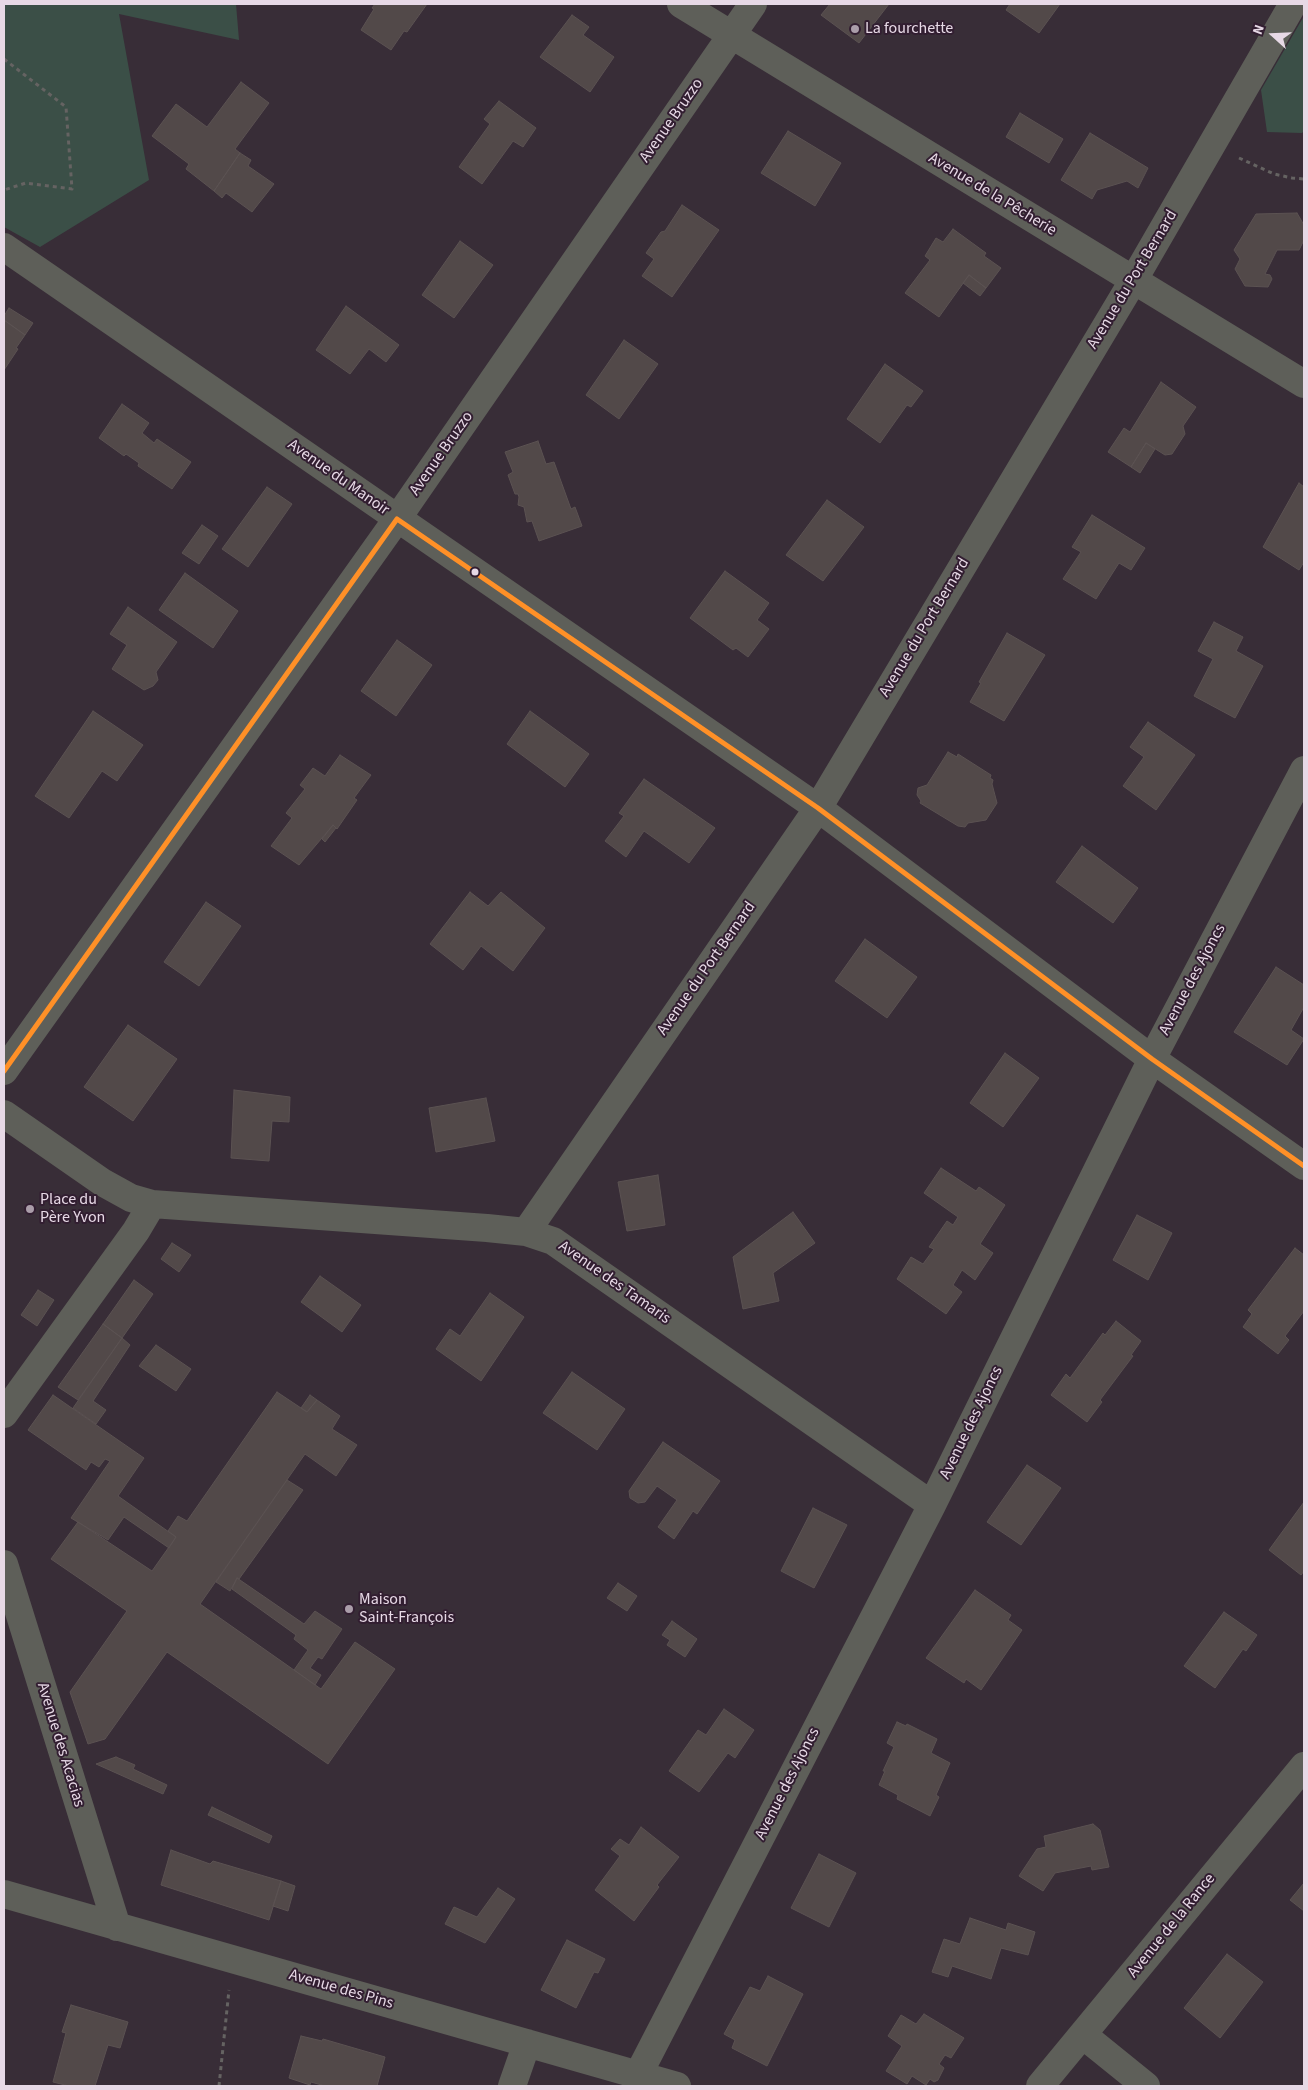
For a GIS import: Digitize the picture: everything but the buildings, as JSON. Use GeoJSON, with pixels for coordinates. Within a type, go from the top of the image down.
{"type":"FeatureCollection","features":[{"type":"Feature","properties":{"kind":"street","name":"Avenue de la Pêcherie"},"geometry":{"type":"LineString","coordinates":[[681,4],[1304,384]]}},
{"type":"Feature","properties":{"kind":"street","name":"Avenue Bruzzo"},"geometry":{"type":"LineString","coordinates":[[4,1071],[397,519],[753,4]]}},
{"type":"Feature","properties":{"kind":"street","name":"Avenue du Port Bernard"},"geometry":{"type":"LineString","coordinates":[[526,1232],[818,808],[1133,281],[1293,4]]}},
{"type":"Feature","properties":{"kind":"street","name":"Avenue du Manoir"},"geometry":{"type":"LineString","coordinates":[[4,247],[818,808],[1152,1059],[1304,1166]]}},
{"type":"Feature","properties":{"kind":"street","name":"Avenue des Ajoncs"},"geometry":{"type":"LineString","coordinates":[[638,2075],[932,1505],[1152,1059],[1304,770]]}},
{"type":"Feature","properties":{"kind":"street"},"geometry":{"type":"LineString","coordinates":[[4,1114],[102,1182],[131,1198],[152,1204],[136,1231],[4,1414]]}},
{"type":"Feature","properties":{"kind":"street","name":"Avenue des Tamaris"},"geometry":{"type":"LineString","coordinates":[[152,1204],[526,1232],[553,1241],[932,1505]]}},
{"type":"Feature","properties":{"kind":"street","name":"Avenue des Acacias"},"geometry":{"type":"LineString","coordinates":[[4,1564],[117,1927]]}},
{"type":"Feature","properties":{"kind":"street","name":"Avenue de la Rance"},"geometry":{"type":"LineString","coordinates":[[1040,2086],[1304,1766]]}},
{"type":"Feature","properties":{"kind":"street","name":"Avenue des Pins"},"geometry":{"type":"LineString","coordinates":[[4,1894],[677,2086]]}},
{"type":"Feature","properties":{"kind":"street"},"geometry":{"type":"LineString","coordinates":[[1083,2035],[1146,2086]]}},
{"type":"Feature","properties":{"kind":"street"},"geometry":{"type":"LineString","coordinates":[[512,2086],[527,2043]]}},
{"type":"Feature","properties":{"kind":"path"},"geometry":{"type":"LineString","coordinates":[[4,59],[66,107],[72,189],[26,183],[4,190]]}},
{"type":"Feature","properties":{"kind":"path"},"geometry":{"type":"LineString","coordinates":[[1238,158],[1274,174],[1304,179]]}},
{"type":"Feature","properties":{"kind":"path"},"geometry":{"type":"LineString","coordinates":[[219,2086],[232,1960]]}},
{"type":"Feature","properties":{"kind":"green space"},"geometry":{"type":"Polygon","coordinates":[[[4,4],[236,4],[239,40],[119,14],[149,180],[40,247],[4,227],[4,4]]]}},
{"type":"Feature","properties":{"kind":"green space"},"geometry":{"type":"Polygon","coordinates":[[[1304,16],[1304,131],[1302,133],[1267,132],[1261,90],[1304,16]]]}},
{"type":"Feature","properties":{"kind":"transit line"},"geometry":{"type":"LineString","coordinates":[[4,1071],[397,519],[818,808],[1152,1059],[1304,1166]]}},
{"type":"Feature","properties":{"kind":"place","name":"La fourchette"},"geometry":{"type":"Point","coordinates":[855,29]}},
{"type":"Feature","properties":{"kind":"place","name":"Place du Père Yvon"},"geometry":{"type":"Point","coordinates":[30,1209]}},
{"type":"Feature","properties":{"kind":"place","name":"Maison Saint-François"},"geometry":{"type":"Point","coordinates":[349,1609]}}]}
